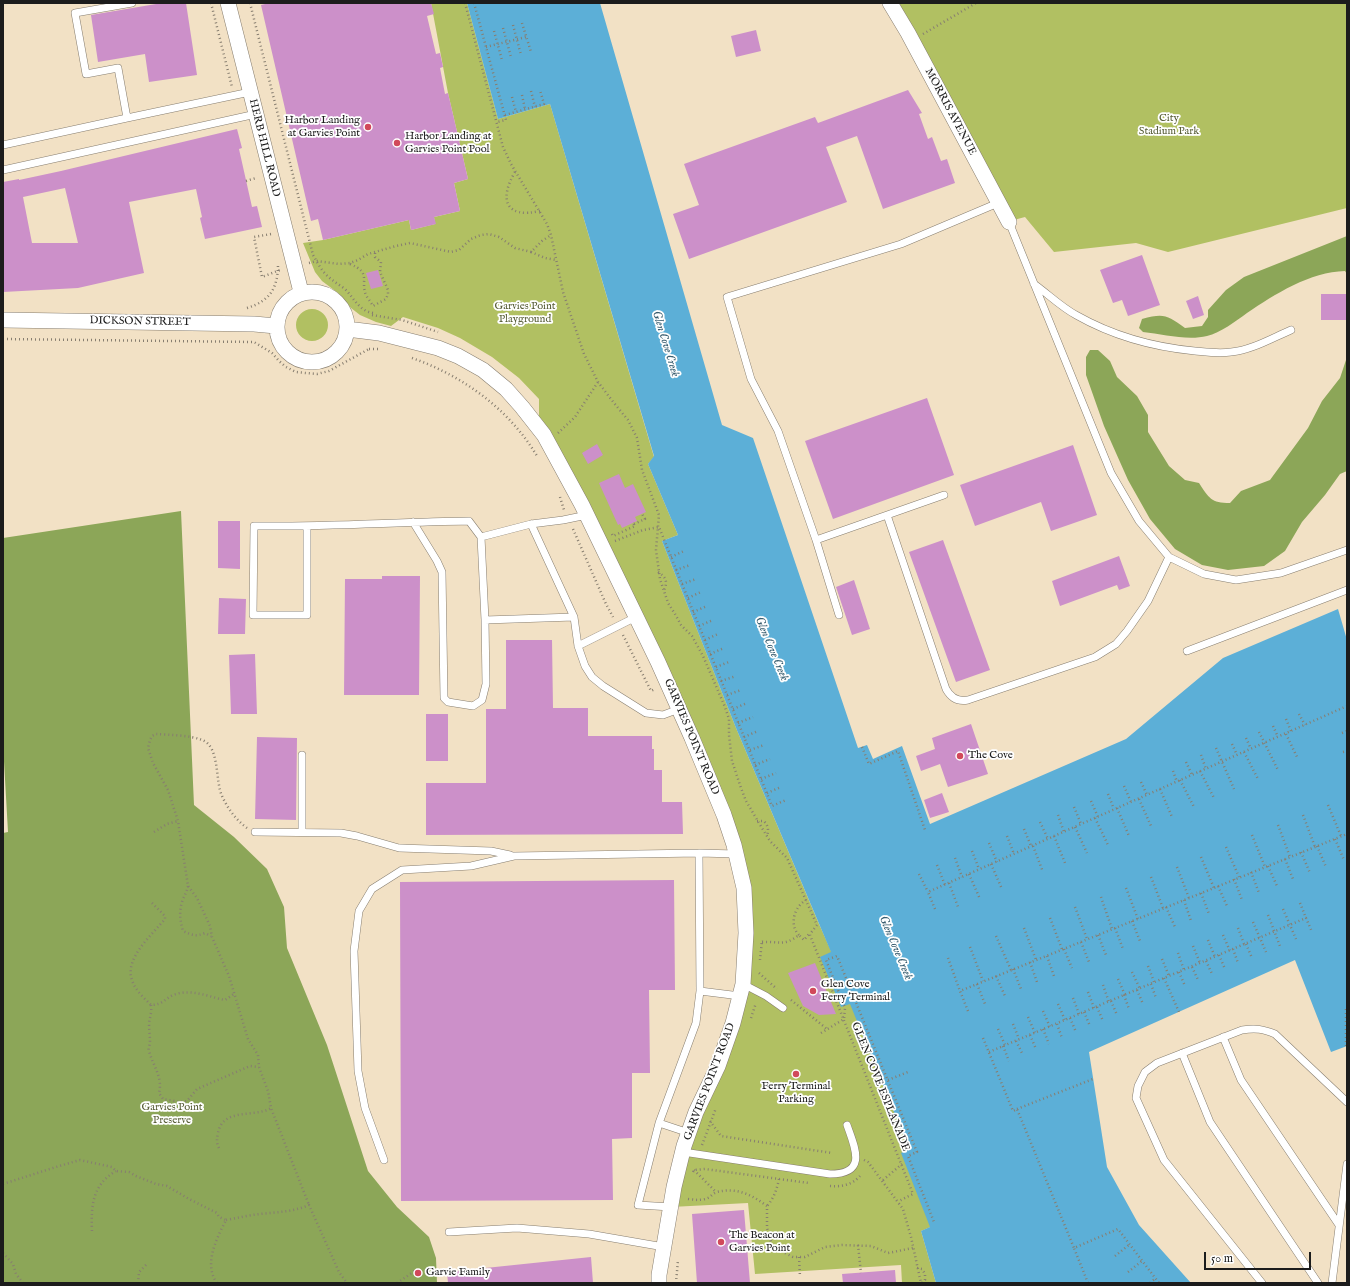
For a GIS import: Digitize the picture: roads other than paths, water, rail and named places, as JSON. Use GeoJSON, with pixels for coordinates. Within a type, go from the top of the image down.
{"type":"FeatureCollection","features":[{"type":"Feature","properties":{"kind":"street","name":"HERB HILL ROAD"},"geometry":{"type":"LineString","coordinates":[[228,3],[301,292]]}},
{"type":"Feature","properties":{"kind":"street","name":"MORRIS AVENUE"},"geometry":{"type":"LineString","coordinates":[[890,3],[912,40],[1009,222]]}},
{"type":"Feature","properties":{"kind":"street"},"geometry":{"type":"LineString","coordinates":[[313,291],[325,294],[336,300],[342,308],[346,318],[347,329],[344,341],[338,351],[328,358],[316,362],[304,361],[293,357],[284,349],[278,338],[276,326],[277,317],[282,306],[301,292],[313,291]]}},
{"type":"Feature","properties":{"kind":"street","name":"DICKSON STREET"},"geometry":{"type":"LineString","coordinates":[[3,320],[254,324],[276,326]]}},
{"type":"Feature","properties":{"kind":"street","name":"GARVIES POINT ROAD"},"geometry":{"type":"LineString","coordinates":[[347,329],[379,333],[438,348],[458,356],[483,370],[506,390],[522,407],[544,435],[587,515],[680,709],[724,815],[736,854],[744,888],[746,933],[742,990],[733,1024],[718,1066],[696,1112],[683,1152],[671,1207],[659,1275],[659,1283]]}},
{"type":"Feature","properties":{"kind":"lane"},"geometry":{"type":"LineString","coordinates":[[127,118],[118,68],[86,74],[76,13],[132,3]]}},
{"type":"Feature","properties":{"kind":"lane"},"geometry":{"type":"LineString","coordinates":[[3,145],[234,94],[250,92]]}},
{"type":"Feature","properties":{"kind":"lane"},"geometry":{"type":"LineString","coordinates":[[3,170],[256,114]]}},
{"type":"Feature","properties":{"kind":"lane"},"geometry":{"type":"LineString","coordinates":[[839,615],[816,540],[778,430],[750,379],[727,297],[901,244],[998,203]]}},
{"type":"Feature","properties":{"kind":"lane"},"geometry":{"type":"LineString","coordinates":[[1009,222],[1111,473],[1139,521],[1169,557],[1204,574],[1236,580],[1281,573],[1347,550]]}},
{"type":"Feature","properties":{"kind":"lane"},"geometry":{"type":"LineString","coordinates":[[1034,284],[1075,315],[1113,333],[1140,342],[1172,348],[1230,353],[1242,350],[1291,330]]}},
{"type":"Feature","properties":{"kind":"lane"},"geometry":{"type":"LineString","coordinates":[[816,540],[944,495]]}},
{"type":"Feature","properties":{"kind":"lane"},"geometry":{"type":"LineString","coordinates":[[481,536],[531,524],[587,515]]}},
{"type":"Feature","properties":{"kind":"lane"},"geometry":{"type":"LineString","coordinates":[[887,515],[946,689],[951,696],[961,701],[968,700],[1095,657],[1116,644],[1128,631],[1148,601],[1169,557]]}},
{"type":"Feature","properties":{"kind":"lane"},"geometry":{"type":"LineString","coordinates":[[307,526],[307,616],[253,615],[254,526],[307,526],[413,522],[469,521],[481,536],[485,620],[486,684],[482,700],[473,706],[448,702],[444,698],[442,572],[413,522]]}},
{"type":"Feature","properties":{"kind":"lane"},"geometry":{"type":"LineString","coordinates":[[531,524],[574,617],[578,646],[584,666],[592,677],[603,686],[646,713],[663,715],[680,709]]}},
{"type":"Feature","properties":{"kind":"lane"},"geometry":{"type":"LineString","coordinates":[[1187,650],[1347,590]]}},
{"type":"Feature","properties":{"kind":"lane"},"geometry":{"type":"LineString","coordinates":[[485,620],[574,617]]}},
{"type":"Feature","properties":{"kind":"lane"},"geometry":{"type":"LineString","coordinates":[[578,646],[636,617]]}},
{"type":"Feature","properties":{"kind":"lane"},"geometry":{"type":"LineString","coordinates":[[302,755],[302,832]]}},
{"type":"Feature","properties":{"kind":"lane"},"geometry":{"type":"LineString","coordinates":[[255,832],[341,833],[399,848],[491,852],[514,856],[699,853],[736,854]]}},
{"type":"Feature","properties":{"kind":"lane"},"geometry":{"type":"LineString","coordinates":[[671,1207],[638,1205],[659,1123],[696,1023],[700,990],[699,853]]}},
{"type":"Feature","properties":{"kind":"lane"},"geometry":{"type":"LineString","coordinates":[[384,1160],[365,1108],[358,1071],[354,951],[359,911],[372,889],[402,870],[471,866],[514,856]]}},
{"type":"Feature","properties":{"kind":"lane"},"geometry":{"type":"LineString","coordinates":[[700,990],[742,990],[766,996],[783,1008]]}},
{"type":"Feature","properties":{"kind":"lane"},"geometry":{"type":"LineString","coordinates":[[1262,1283],[1164,1160],[1136,1098],[1138,1086],[1145,1072],[1158,1063],[1242,1030],[1252,1028],[1263,1029],[1275,1034],[1347,1102]]}},
{"type":"Feature","properties":{"kind":"lane"},"geometry":{"type":"LineString","coordinates":[[1223,1038],[1241,1080],[1339,1225]]}},
{"type":"Feature","properties":{"kind":"lane"},"geometry":{"type":"LineString","coordinates":[[1182,1053],[1210,1122],[1318,1283]]}},
{"type":"Feature","properties":{"kind":"lane"},"geometry":{"type":"LineString","coordinates":[[659,1123],[689,1133]]}},
{"type":"Feature","properties":{"kind":"lane"},"geometry":{"type":"LineString","coordinates":[[683,1152],[830,1174],[842,1173],[851,1169],[857,1155],[847,1125]]}},
{"type":"Feature","properties":{"kind":"lane"},"geometry":{"type":"LineString","coordinates":[[1332,1283],[1347,1164]]}},
{"type":"Feature","properties":{"kind":"lane"},"geometry":{"type":"LineString","coordinates":[[449,1232],[517,1228],[589,1234],[664,1248]]}},
{"type":"Feature","properties":{"kind":"water","name":"Glen Cove Creek"},"geometry":{"type":"Polygon","coordinates":[[[467,3],[600,3],[722,425],[753,438],[858,748],[867,745],[873,759],[902,746],[930,824],[1126,739],[1223,658],[1338,609],[1347,640],[1347,1046],[1331,1052],[1295,960],[1089,1052],[1107,1167],[1139,1225],[1191,1283],[936,1283],[921,1231],[930,1227],[901,1153],[909,1149],[850,1004],[841,1007],[820,957],[831,952],[736,728],[662,541],[678,535],[648,464],[654,456],[550,104],[498,119],[467,3]]]}},
{"type":"Feature","properties":{"kind":"place","name":"Harbor Landing at Garvies Point"},"geometry":{"type":"Point","coordinates":[368,127]}},
{"type":"Feature","properties":{"kind":"place","name":"Harbor Landing at Garvies Point Pool"},"geometry":{"type":"Point","coordinates":[397,143]}},
{"type":"Feature","properties":{"kind":"place","name":"The Cove"},"geometry":{"type":"Point","coordinates":[960,756]}},
{"type":"Feature","properties":{"kind":"place","name":"Glen Cove Ferry Terminal"},"geometry":{"type":"Point","coordinates":[813,991]}},
{"type":"Feature","properties":{"kind":"place","name":"Ferry Terminal Parking"},"geometry":{"type":"Point","coordinates":[796,1074]}},
{"type":"Feature","properties":{"kind":"place","name":"The Beacon at Garvies Point"},"geometry":{"type":"Point","coordinates":[721,1242]}},
{"type":"Feature","properties":{"kind":"place","name":"Garvie Family"},"geometry":{"type":"Point","coordinates":[418,1273]}},
{"type":"Feature","properties":{"kind":"park label","name":"City Stadium Park"},"geometry":{"type":"Point","coordinates":[1169,125]}},
{"type":"Feature","properties":{"kind":"park label","name":"Garvies Point Playground"},"geometry":{"type":"Point","coordinates":[525,313]}},
{"type":"Feature","properties":{"kind":"park label","name":"Garvies Point Preserve"},"geometry":{"type":"Point","coordinates":[172,1114]}}]}
